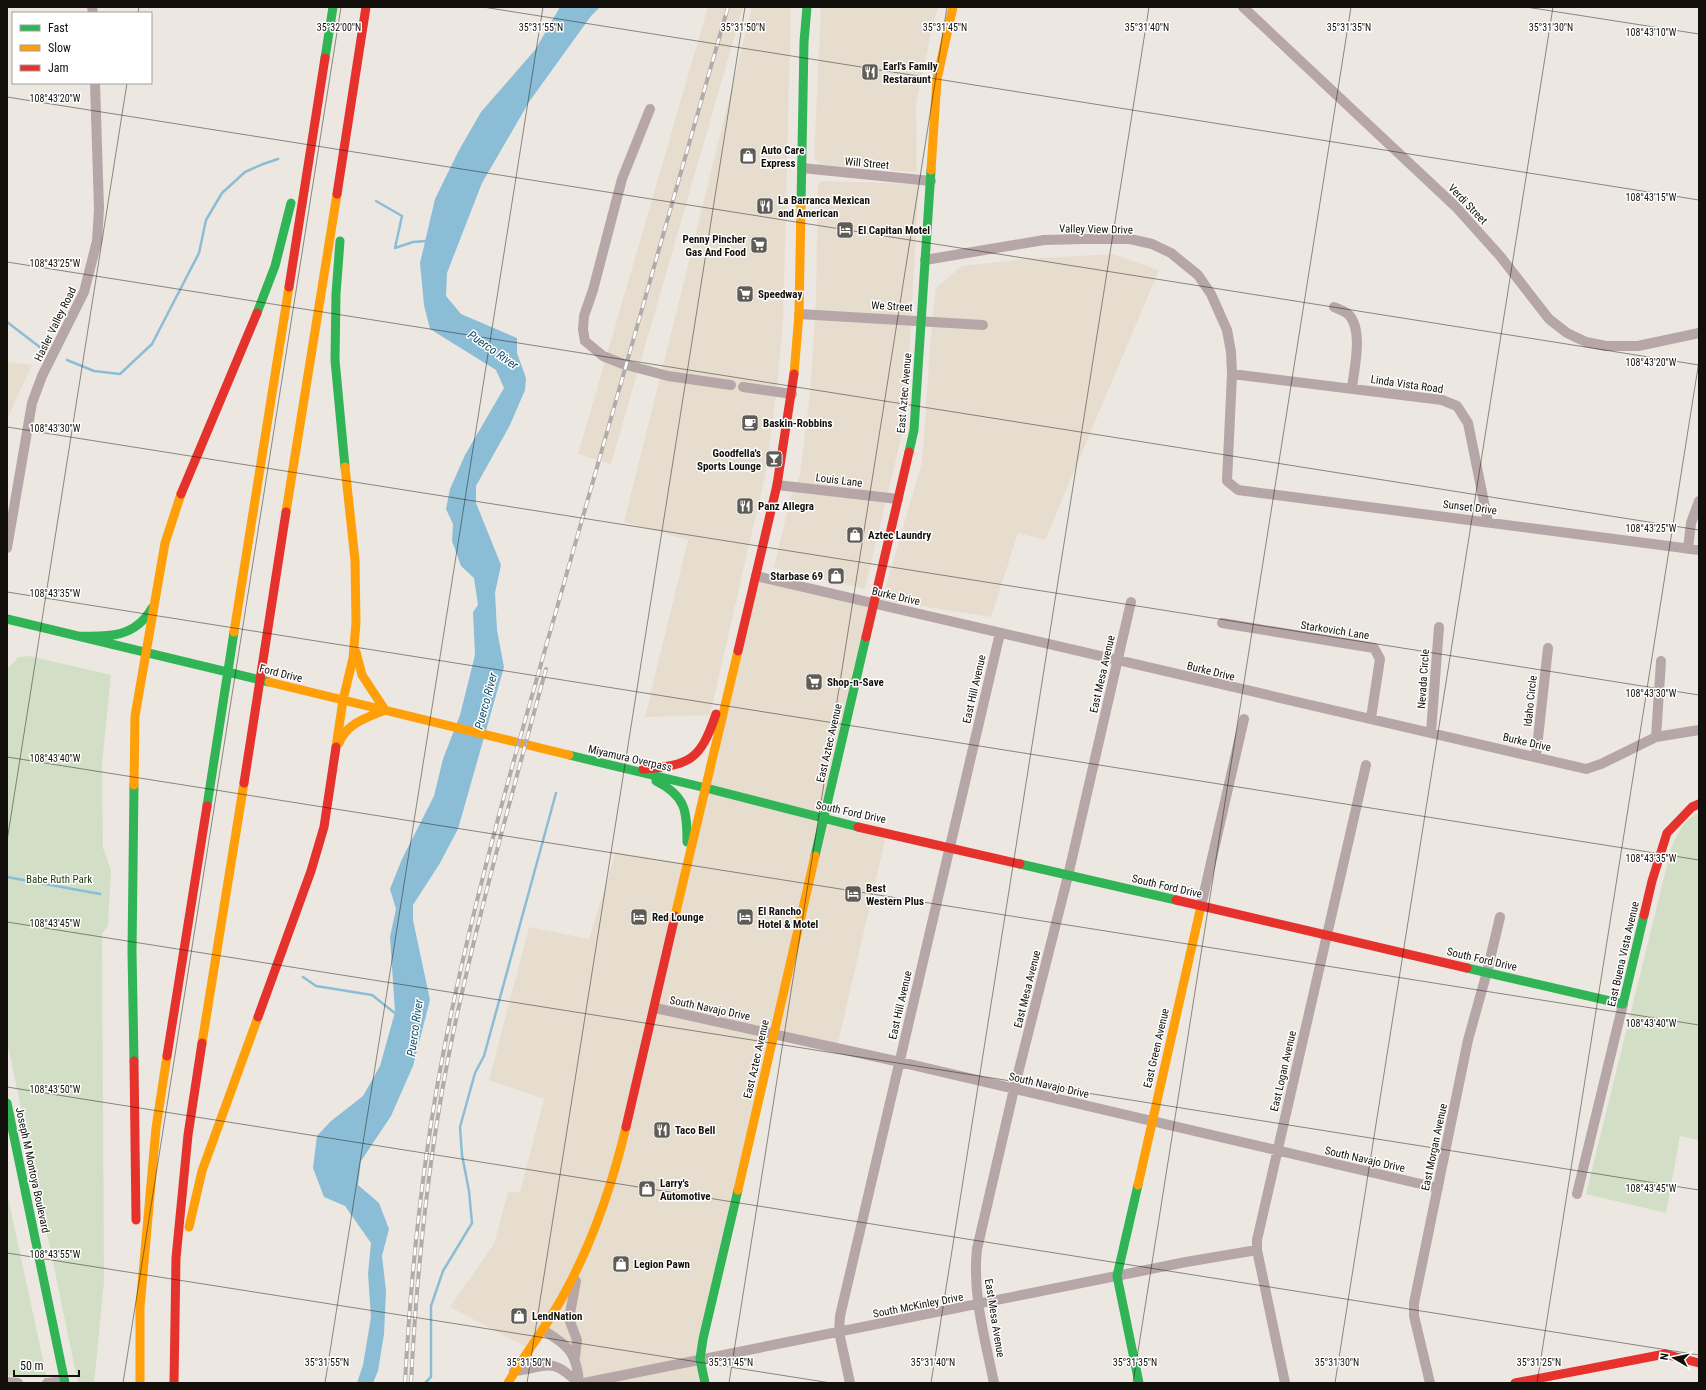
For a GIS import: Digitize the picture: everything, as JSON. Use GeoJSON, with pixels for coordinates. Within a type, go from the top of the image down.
{"type":"FeatureCollection","features":[{"type":"Feature","properties":{"kind":"main road"},"geometry":{"type":"LineString","coordinates":[[140,1383],[140,1307],[156,1128],[333,7]]}},
{"type":"Feature","properties":{"kind":"main road"},"geometry":{"type":"LineString","coordinates":[[174,1383],[176,1258],[188,1135],[366,7]]}},
{"type":"Feature","properties":{"kind":"main road"},"geometry":{"type":"LineString","coordinates":[[508,1383],[514,1371],[543,1330],[578,1267],[596,1227],[618,1159],[778,485],[792,394],[799,314],[807,7]]}},
{"type":"Feature","properties":{"kind":"main road","name":"East Aztec Avenue"},"geometry":{"type":"LineString","coordinates":[[705,1383],[700,1359],[703,1339],[914,430],[937,79],[953,7]]}},
{"type":"Feature","properties":{"kind":"main road"},"geometry":{"type":"LineString","coordinates":[[140,1383],[132,952],[133,777],[135,716],[165,543],[176,506],[240,357],[275,266],[292,201],[328,34]]}},
{"type":"Feature","properties":{"kind":"main road"},"geometry":{"type":"LineString","coordinates":[[333,760],[341,734],[349,725],[385,710],[370,690],[357,665],[355,649],[355,560],[339,416],[335,360],[336,294],[353,94]]}},
{"type":"Feature","properties":{"kind":"main road"},"geometry":{"type":"LineString","coordinates":[[77,636],[103,637],[130,632],[146,618],[154,602]]}},
{"type":"Feature","properties":{"kind":"main road","name":"Ford Drive"},"geometry":{"type":"LineString","coordinates":[[7,619],[549,751]]}},
{"type":"Feature","properties":{"kind":"main road"},"geometry":{"type":"LineString","coordinates":[[188,1235],[190,1220],[202,1171],[311,871],[324,827],[343,700],[353,658],[356,623]]}},
{"type":"Feature","properties":{"kind":"main road"},"geometry":{"type":"LineString","coordinates":[[629,770],[675,766],[687,761],[703,744],[713,721],[743,631]]}},
{"type":"Feature","properties":{"kind":"main road","name":"Miyamura Overpass"},"geometry":{"type":"LineString","coordinates":[[549,751],[706,788]]}},
{"type":"Feature","properties":{"kind":"main road"},"geometry":{"type":"LineString","coordinates":[[629,770],[669,787],[680,798],[685,809],[687,848],[681,894]]}},
{"type":"Feature","properties":{"kind":"main road","name":"South Ford Drive"},"geometry":{"type":"LineString","coordinates":[[706,788],[824,819],[1623,1004]]}},
{"type":"Feature","properties":{"kind":"main road","name":"East Buena Vista Avenue"},"geometry":{"type":"LineString","coordinates":[[1623,1004],[1652,881],[1667,833],[1692,807],[1699,804]]}},
{"type":"Feature","properties":{"kind":"main road","name":"East Green Avenue"},"geometry":{"type":"LineString","coordinates":[[1140,1383],[1117,1276],[1201,906]]}},
{"type":"Feature","properties":{"kind":"main road","name":"Joseph M Montoya Boulevard"},"geometry":{"type":"LineString","coordinates":[[7,1103],[64,1382]]}},
{"type":"Feature","properties":{"kind":"main road"},"geometry":{"type":"LineString","coordinates":[[174,1373],[186,1258]]}},
{"type":"Feature","properties":{"kind":"main road"},"geometry":{"type":"LineString","coordinates":[[1515,1383],[1665,1354],[1699,1363]]}},
{"type":"Feature","properties":{"kind":"street","name":"Verdi Street"},"geometry":{"type":"LineString","coordinates":[[1243,7],[1456,207],[1500,256],[1549,319],[1567,333],[1586,342],[1606,346],[1638,346],[1699,333]]}},
{"type":"Feature","properties":{"kind":"street","name":"Hasler Valley Road"},"geometry":{"type":"LineString","coordinates":[[7,548],[32,403],[42,376],[84,292],[97,241],[99,179],[95,84]]}},
{"type":"Feature","properties":{"kind":"street"},"geometry":{"type":"LineString","coordinates":[[650,109],[622,178],[593,290],[584,316],[583,330],[585,341],[603,356],[623,364],[668,376],[731,385]]}},
{"type":"Feature","properties":{"kind":"street","name":"Will Street"},"geometry":{"type":"LineString","coordinates":[[802,168],[931,181]]}},
{"type":"Feature","properties":{"kind":"street","name":"Valley View Drive"},"geometry":{"type":"LineString","coordinates":[[925,260],[1044,240],[1105,238],[1130,239],[1152,244],[1171,253],[1186,264],[1198,275],[1211,294],[1228,330],[1232,374],[1227,481],[1238,490]]}},
{"type":"Feature","properties":{"kind":"street"},"geometry":{"type":"LineString","coordinates":[[1334,307],[1348,314],[1354,324],[1358,340],[1352,388]]}},
{"type":"Feature","properties":{"kind":"street","name":"We Street"},"geometry":{"type":"LineString","coordinates":[[799,314],[922,320],[983,325]]}},
{"type":"Feature","properties":{"kind":"street","name":"Linda Vista Road"},"geometry":{"type":"LineString","coordinates":[[1232,374],[1442,400],[1457,406],[1468,423],[1488,522]]}},
{"type":"Feature","properties":{"kind":"street"},"geometry":{"type":"LineString","coordinates":[[743,386],[792,394]]}},
{"type":"Feature","properties":{"kind":"street","name":"Louis Lane"},"geometry":{"type":"LineString","coordinates":[[778,485],[898,499]]}},
{"type":"Feature","properties":{"kind":"street","name":"Sunset Drive"},"geometry":{"type":"LineString","coordinates":[[1238,490],[1699,550]]}},
{"type":"Feature","properties":{"kind":"street"},"geometry":{"type":"LineString","coordinates":[[1688,548],[1691,523],[1699,500]]}},
{"type":"Feature","properties":{"kind":"street","name":"Burke Drive"},"geometry":{"type":"LineString","coordinates":[[756,576],[1244,691],[1371,718],[1586,769],[1602,764],[1656,737],[1699,730]]}},
{"type":"Feature","properties":{"kind":"street","name":"East Mesa Avenue"},"geometry":{"type":"LineString","coordinates":[[994,1383],[978,1305],[975,1267],[978,1249],[1014,1089],[1068,876],[1130,602]]}},
{"type":"Feature","properties":{"kind":"street","name":"Starkovich Lane"},"geometry":{"type":"LineString","coordinates":[[1222,623],[1374,648],[1380,659],[1371,718]]}},
{"type":"Feature","properties":{"kind":"street","name":"Nevada Circle"},"geometry":{"type":"LineString","coordinates":[[1431,732],[1439,627]]}},
{"type":"Feature","properties":{"kind":"street","name":"East Hill Avenue"},"geometry":{"type":"LineString","coordinates":[[850,1383],[839,1332],[840,1316],[1000,633]]}},
{"type":"Feature","properties":{"kind":"street","name":"Idaho Circle"},"geometry":{"type":"LineString","coordinates":[[1536,756],[1548,648]]}},
{"type":"Feature","properties":{"kind":"street"},"geometry":{"type":"LineString","coordinates":[[1656,737],[1661,661]]}},
{"type":"Feature","properties":{"kind":"street","name":"East Green Avenue"},"geometry":{"type":"LineString","coordinates":[[1201,906],[1244,719]]}},
{"type":"Feature","properties":{"kind":"street","name":"East Logan Avenue"},"geometry":{"type":"LineString","coordinates":[[1285,1383],[1257,1250],[1257,1240],[1366,765]]}},
{"type":"Feature","properties":{"kind":"street","name":"East Morgan Avenue"},"geometry":{"type":"LineString","coordinates":[[1430,1383],[1414,1316],[1414,1303],[1468,1040],[1487,972],[1500,917]]}},
{"type":"Feature","properties":{"kind":"street","name":"East Buena Vista Avenue"},"geometry":{"type":"LineString","coordinates":[[1577,1194],[1623,1004]]}},
{"type":"Feature","properties":{"kind":"street","name":"South Navajo Drive"},"geometry":{"type":"LineString","coordinates":[[655,1008],[900,1062],[1438,1188]]}},
{"type":"Feature","properties":{"kind":"street","name":"South McKinley Drive"},"geometry":{"type":"LineString","coordinates":[[584,1383],[1117,1276],[1257,1250]]}},
{"type":"Feature","properties":{"kind":"street"},"geometry":{"type":"LineString","coordinates":[[578,1267],[569,1320],[577,1340],[574,1357],[578,1383]]}},
{"type":"Feature","properties":{"kind":"street"},"geometry":{"type":"LineString","coordinates":[[543,1330],[558,1339],[574,1357]]}},
{"type":"Feature","properties":{"kind":"street"},"geometry":{"type":"LineString","coordinates":[[514,1371],[532,1369],[551,1364],[565,1370],[578,1383]]}},
{"type":"Feature","properties":{"kind":"street"},"geometry":{"type":"LineString","coordinates":[[7,1382],[18,1383]]}},
{"type":"Feature","properties":{"kind":"street"},"geometry":{"type":"LineString","coordinates":[[47,1383],[64,1382]]}},
{"type":"Feature","properties":{"kind":"shaded area"},"geometry":{"type":"Polygon","coordinates":[[[708,7],[743,7],[611,464],[578,454],[708,7]]]}},
{"type":"Feature","properties":{"kind":"shaded area"},"geometry":{"type":"Polygon","coordinates":[[[752,7],[791,7],[783,322],[777,387],[765,476],[710,715],[645,717],[688,540],[624,522],[752,7]]]}},
{"type":"Feature","properties":{"kind":"shaded area"},"geometry":{"type":"Polygon","coordinates":[[[821,7],[938,7],[916,104],[917,172],[821,165],[814,158],[821,7]]]}},
{"type":"Feature","properties":{"kind":"shaded area"},"geometry":{"type":"Polygon","coordinates":[[[820,181],[919,184],[905,421],[865,589],[774,568],[791,495],[800,476],[810,392],[816,300],[818,185],[820,181]]]}},
{"type":"Feature","properties":{"kind":"shaded area"},"geometry":{"type":"Polygon","coordinates":[[[1112,254],[1159,270],[1045,540],[1018,533],[991,617],[882,600],[922,462],[932,320],[936,288],[962,266],[1025,259],[1112,254]]]}},
{"type":"Feature","properties":{"kind":"shaded area"},"geometry":{"type":"Polygon","coordinates":[[[7,362],[32,365],[7,419],[7,362]]]}},
{"type":"Feature","properties":{"kind":"shaded area"},"geometry":{"type":"Polygon","coordinates":[[[756,576],[874,603],[824,819],[887,832],[837,1047],[774,1034],[703,1339],[705,1383],[579,1383],[574,1357],[544,1330],[530,1349],[450,1307],[494,1244],[508,1192],[520,1192],[544,1099],[489,1080],[529,927],[589,939],[616,852],[688,864],[756,576]]]}},
{"type":"Feature","properties":{"kind":"green space","name":"Babe Ruth Park"},"geometry":{"type":"Polygon","coordinates":[[[29,656],[111,675],[102,764],[103,848],[111,870],[108,926],[102,934],[104,1281],[94,1383],[78,1383],[7,1041],[7,670],[18,657],[29,656]]]}},
{"type":"Feature","properties":{"kind":"green space"},"geometry":{"type":"Polygon","coordinates":[[[1699,813],[1699,1140],[1680,1136],[1666,1213],[1586,1194],[1672,845],[1686,822],[1694,815],[1699,813]]]}},
{"type":"Feature","properties":{"kind":"green space"},"geometry":{"type":"Polygon","coordinates":[[[7,1193],[47,1378],[7,1375],[7,1193]]]}},
{"type":"Feature","properties":{"kind":"water","name":"Puerco River"},"geometry":{"type":"Polygon","coordinates":[[[560,7],[600,7],[591,16],[529,102],[482,183],[447,273],[446,296],[461,314],[517,338],[517,353],[526,378],[525,390],[510,425],[476,486],[476,503],[501,565],[495,593],[497,630],[504,667],[458,829],[440,863],[413,905],[413,920],[430,1000],[413,1066],[391,1116],[361,1161],[358,1185],[379,1203],[389,1229],[382,1256],[386,1291],[384,1334],[378,1371],[373,1383],[357,1383],[363,1365],[371,1317],[368,1274],[371,1243],[345,1206],[324,1197],[313,1168],[317,1136],[331,1121],[363,1096],[380,1066],[395,1012],[390,937],[396,909],[390,889],[402,859],[434,796],[443,759],[460,715],[475,655],[473,612],[478,605],[474,578],[461,566],[452,541],[453,524],[446,509],[450,489],[465,455],[504,388],[496,370],[430,329],[424,305],[420,263],[435,199],[458,152],[481,112],[535,50],[560,7]]]}},
{"type":"Feature","properties":{"kind":"waterway"},"geometry":{"type":"LineString","coordinates":[[67,360],[94,371],[120,374],[152,344],[199,253],[206,220],[222,193],[245,172],[278,159]]}},
{"type":"Feature","properties":{"kind":"waterway"},"geometry":{"type":"LineString","coordinates":[[376,201],[402,216],[395,248],[413,242],[426,241]]}},
{"type":"Feature","properties":{"kind":"waterway"},"geometry":{"type":"LineString","coordinates":[[7,322],[41,348]]}},
{"type":"Feature","properties":{"kind":"waterway"},"geometry":{"type":"LineString","coordinates":[[425,1383],[431,1377],[431,1306],[443,1271],[472,1223],[469,1191],[462,1155],[460,1127],[475,1073],[484,1056],[556,793]]}},
{"type":"Feature","properties":{"kind":"waterway"},"geometry":{"type":"LineString","coordinates":[[7,877],[100,894]]}},
{"type":"Feature","properties":{"kind":"waterway"},"geometry":{"type":"LineString","coordinates":[[303,977],[316,986],[372,995],[396,1014]]}},
{"type":"Feature","properties":{"kind":"railway"},"geometry":{"type":"LineString","coordinates":[[405,1383],[414,1255],[430,1128],[445,1044],[472,922],[519,741],[728,7]]}},
{"type":"Feature","properties":{"kind":"railway"},"geometry":{"type":"LineString","coordinates":[[411,1383],[425,1208],[437,1121],[453,1034],[485,896],[546,669]]}},
{"type":"Feature","properties":{"kind":"traffic: fast"},"geometry":{"type":"LineString","coordinates":[[325,58],[333,7]]}},
{"type":"Feature","properties":{"kind":"traffic: fast"},"geometry":{"type":"LineString","coordinates":[[801,205],[804,42],[807,7]]}},
{"type":"Feature","properties":{"kind":"traffic: fast"},"geometry":{"type":"LineString","coordinates":[[909,452],[914,430],[931,170]]}},
{"type":"Feature","properties":{"kind":"traffic: fast"},"geometry":{"type":"LineString","coordinates":[[257,313],[275,266],[291,203]]}},
{"type":"Feature","properties":{"kind":"traffic: fast"},"geometry":{"type":"LineString","coordinates":[[340,241],[336,294],[335,360],[345,467]]}},
{"type":"Feature","properties":{"kind":"traffic: fast"},"geometry":{"type":"LineString","coordinates":[[77,636],[120,634],[137,625],[145,618],[152,608]]}},
{"type":"Feature","properties":{"kind":"traffic: fast"},"geometry":{"type":"LineString","coordinates":[[7,619],[269,682]]}},
{"type":"Feature","properties":{"kind":"traffic: fast"},"geometry":{"type":"LineString","coordinates":[[207,806],[234,632]]}},
{"type":"Feature","properties":{"kind":"traffic: fast"},"geometry":{"type":"LineString","coordinates":[[815,856],[866,637]]}},
{"type":"Feature","properties":{"kind":"traffic: fast"},"geometry":{"type":"LineString","coordinates":[[569,755],[706,788]]}},
{"type":"Feature","properties":{"kind":"traffic: fast"},"geometry":{"type":"LineString","coordinates":[[656,781],[674,792],[683,806],[685,813],[687,842]]}},
{"type":"Feature","properties":{"kind":"traffic: fast"},"geometry":{"type":"LineString","coordinates":[[134,785],[132,952],[134,1061]]}},
{"type":"Feature","properties":{"kind":"traffic: fast"},"geometry":{"type":"LineString","coordinates":[[706,788],[858,827]]}},
{"type":"Feature","properties":{"kind":"traffic: fast"},"geometry":{"type":"LineString","coordinates":[[1020,864],[1176,900]]}},
{"type":"Feature","properties":{"kind":"traffic: fast"},"geometry":{"type":"LineString","coordinates":[[1467,968],[1623,1004],[1644,915]]}},
{"type":"Feature","properties":{"kind":"traffic: fast"},"geometry":{"type":"LineString","coordinates":[[7,1103],[65,1383]]}},
{"type":"Feature","properties":{"kind":"traffic: fast"},"geometry":{"type":"LineString","coordinates":[[1138,1185],[1117,1276],[1139,1383]]}},
{"type":"Feature","properties":{"kind":"traffic: fast"},"geometry":{"type":"LineString","coordinates":[[705,1383],[700,1359],[703,1339],[738,1190]]}},
{"type":"Feature","properties":{"kind":"traffic: slow"},"geometry":{"type":"LineString","coordinates":[[931,170],[937,79],[953,7]]}},
{"type":"Feature","properties":{"kind":"traffic: slow"},"geometry":{"type":"LineString","coordinates":[[286,512],[337,194]]}},
{"type":"Feature","properties":{"kind":"traffic: slow"},"geometry":{"type":"LineString","coordinates":[[794,374],[799,314],[801,205]]}},
{"type":"Feature","properties":{"kind":"traffic: slow"},"geometry":{"type":"LineString","coordinates":[[234,632],[289,287]]}},
{"type":"Feature","properties":{"kind":"traffic: slow"},"geometry":{"type":"LineString","coordinates":[[336,747],[343,700],[353,658],[356,623],[355,560],[345,467]]}},
{"type":"Feature","properties":{"kind":"traffic: slow"},"geometry":{"type":"LineString","coordinates":[[134,785],[135,716],[165,543],[181,494]]}},
{"type":"Feature","properties":{"kind":"traffic: slow"},"geometry":{"type":"LineString","coordinates":[[675,916],[738,651]]}},
{"type":"Feature","properties":{"kind":"traffic: slow"},"geometry":{"type":"LineString","coordinates":[[339,743],[342,736],[352,726],[385,710],[362,675],[356,652]]}},
{"type":"Feature","properties":{"kind":"traffic: slow"},"geometry":{"type":"LineString","coordinates":[[269,682],[569,755]]}},
{"type":"Feature","properties":{"kind":"traffic: slow"},"geometry":{"type":"LineString","coordinates":[[202,1043],[244,783]]}},
{"type":"Feature","properties":{"kind":"traffic: slow"},"geometry":{"type":"LineString","coordinates":[[738,1190],[815,856]]}},
{"type":"Feature","properties":{"kind":"traffic: slow"},"geometry":{"type":"LineString","coordinates":[[1138,1185],[1201,906]]}},
{"type":"Feature","properties":{"kind":"traffic: slow"},"geometry":{"type":"LineString","coordinates":[[189,1227],[202,1171],[258,1017]]}},
{"type":"Feature","properties":{"kind":"traffic: slow"},"geometry":{"type":"LineString","coordinates":[[140,1383],[140,1307],[156,1128],[167,1056]]}},
{"type":"Feature","properties":{"kind":"traffic: slow"},"geometry":{"type":"LineString","coordinates":[[508,1383],[556,1309],[583,1257],[608,1193],[626,1127]]}},
{"type":"Feature","properties":{"kind":"traffic: jam"},"geometry":{"type":"LineString","coordinates":[[337,194],[366,7]]}},
{"type":"Feature","properties":{"kind":"traffic: jam"},"geometry":{"type":"LineString","coordinates":[[289,287],[325,58]]}},
{"type":"Feature","properties":{"kind":"traffic: jam"},"geometry":{"type":"LineString","coordinates":[[181,494],[257,313]]}},
{"type":"Feature","properties":{"kind":"traffic: jam"},"geometry":{"type":"LineString","coordinates":[[738,651],[777,485],[794,374]]}},
{"type":"Feature","properties":{"kind":"traffic: jam"},"geometry":{"type":"LineString","coordinates":[[866,637],[909,452]]}},
{"type":"Feature","properties":{"kind":"traffic: jam"},"geometry":{"type":"LineString","coordinates":[[244,783],[286,512]]}},
{"type":"Feature","properties":{"kind":"traffic: jam"},"geometry":{"type":"LineString","coordinates":[[643,769],[672,765],[691,758],[704,742],[716,714]]}},
{"type":"Feature","properties":{"kind":"traffic: jam"},"geometry":{"type":"LineString","coordinates":[[258,1017],[311,871],[324,827],[336,747]]}},
{"type":"Feature","properties":{"kind":"traffic: jam"},"geometry":{"type":"LineString","coordinates":[[1644,915],[1652,881],[1667,833],[1692,807],[1699,804]]}},
{"type":"Feature","properties":{"kind":"traffic: jam"},"geometry":{"type":"LineString","coordinates":[[167,1056],[207,806]]}},
{"type":"Feature","properties":{"kind":"traffic: jam"},"geometry":{"type":"LineString","coordinates":[[858,827],[1020,864]]}},
{"type":"Feature","properties":{"kind":"traffic: jam"},"geometry":{"type":"LineString","coordinates":[[1176,900],[1467,968]]}},
{"type":"Feature","properties":{"kind":"traffic: jam"},"geometry":{"type":"LineString","coordinates":[[626,1127],[675,916]]}},
{"type":"Feature","properties":{"kind":"traffic: jam"},"geometry":{"type":"LineString","coordinates":[[174,1383],[176,1258],[188,1135],[202,1043]]}},
{"type":"Feature","properties":{"kind":"traffic: jam"},"geometry":{"type":"LineString","coordinates":[[134,1061],[136,1220]]}},
{"type":"Feature","properties":{"kind":"traffic: jam"},"geometry":{"type":"LineString","coordinates":[[1515,1383],[1665,1354],[1699,1363]]}},
{"type":"Feature","properties":{"kind":"place","name":"Earl's Family Restaraunt"},"geometry":{"type":"Point","coordinates":[870,72]}},
{"type":"Feature","properties":{"kind":"place","name":"Auto Care Express"},"geometry":{"type":"Point","coordinates":[748,156]}},
{"type":"Feature","properties":{"kind":"place","name":"La Barranca Mexican and American"},"geometry":{"type":"Point","coordinates":[765,206]}},
{"type":"Feature","properties":{"kind":"place","name":"El Capitan Motel"},"geometry":{"type":"Point","coordinates":[845,230]}},
{"type":"Feature","properties":{"kind":"place","name":"Penny Pincher Gas And Food"},"geometry":{"type":"Point","coordinates":[759,245]}},
{"type":"Feature","properties":{"kind":"place","name":"Speedway"},"geometry":{"type":"Point","coordinates":[745,294]}},
{"type":"Feature","properties":{"kind":"place","name":"Baskin-Robbins"},"geometry":{"type":"Point","coordinates":[750,423]}},
{"type":"Feature","properties":{"kind":"place","name":"Goodfella's Sports Lounge"},"geometry":{"type":"Point","coordinates":[774,459]}},
{"type":"Feature","properties":{"kind":"place","name":"Panz Allegra"},"geometry":{"type":"Point","coordinates":[745,506]}},
{"type":"Feature","properties":{"kind":"place","name":"Aztec Laundry"},"geometry":{"type":"Point","coordinates":[855,535]}},
{"type":"Feature","properties":{"kind":"place","name":"Starbase 69"},"geometry":{"type":"Point","coordinates":[836,576]}},
{"type":"Feature","properties":{"kind":"place","name":"Shop-n-Save"},"geometry":{"type":"Point","coordinates":[814,682]}},
{"type":"Feature","properties":{"kind":"place","name":"Best Western Plus"},"geometry":{"type":"Point","coordinates":[853,894]}},
{"type":"Feature","properties":{"kind":"place","name":"Red Lounge"},"geometry":{"type":"Point","coordinates":[639,917]}},
{"type":"Feature","properties":{"kind":"place","name":"El Rancho Hotel & Motel"},"geometry":{"type":"Point","coordinates":[745,917]}},
{"type":"Feature","properties":{"kind":"place","name":"Taco Bell"},"geometry":{"type":"Point","coordinates":[662,1130]}},
{"type":"Feature","properties":{"kind":"place","name":"Larry's Automotive"},"geometry":{"type":"Point","coordinates":[647,1189]}},
{"type":"Feature","properties":{"kind":"place","name":"Legion Pawn"},"geometry":{"type":"Point","coordinates":[621,1264]}},
{"type":"Feature","properties":{"kind":"place","name":"LendNation"},"geometry":{"type":"Point","coordinates":[519,1316]}}]}
